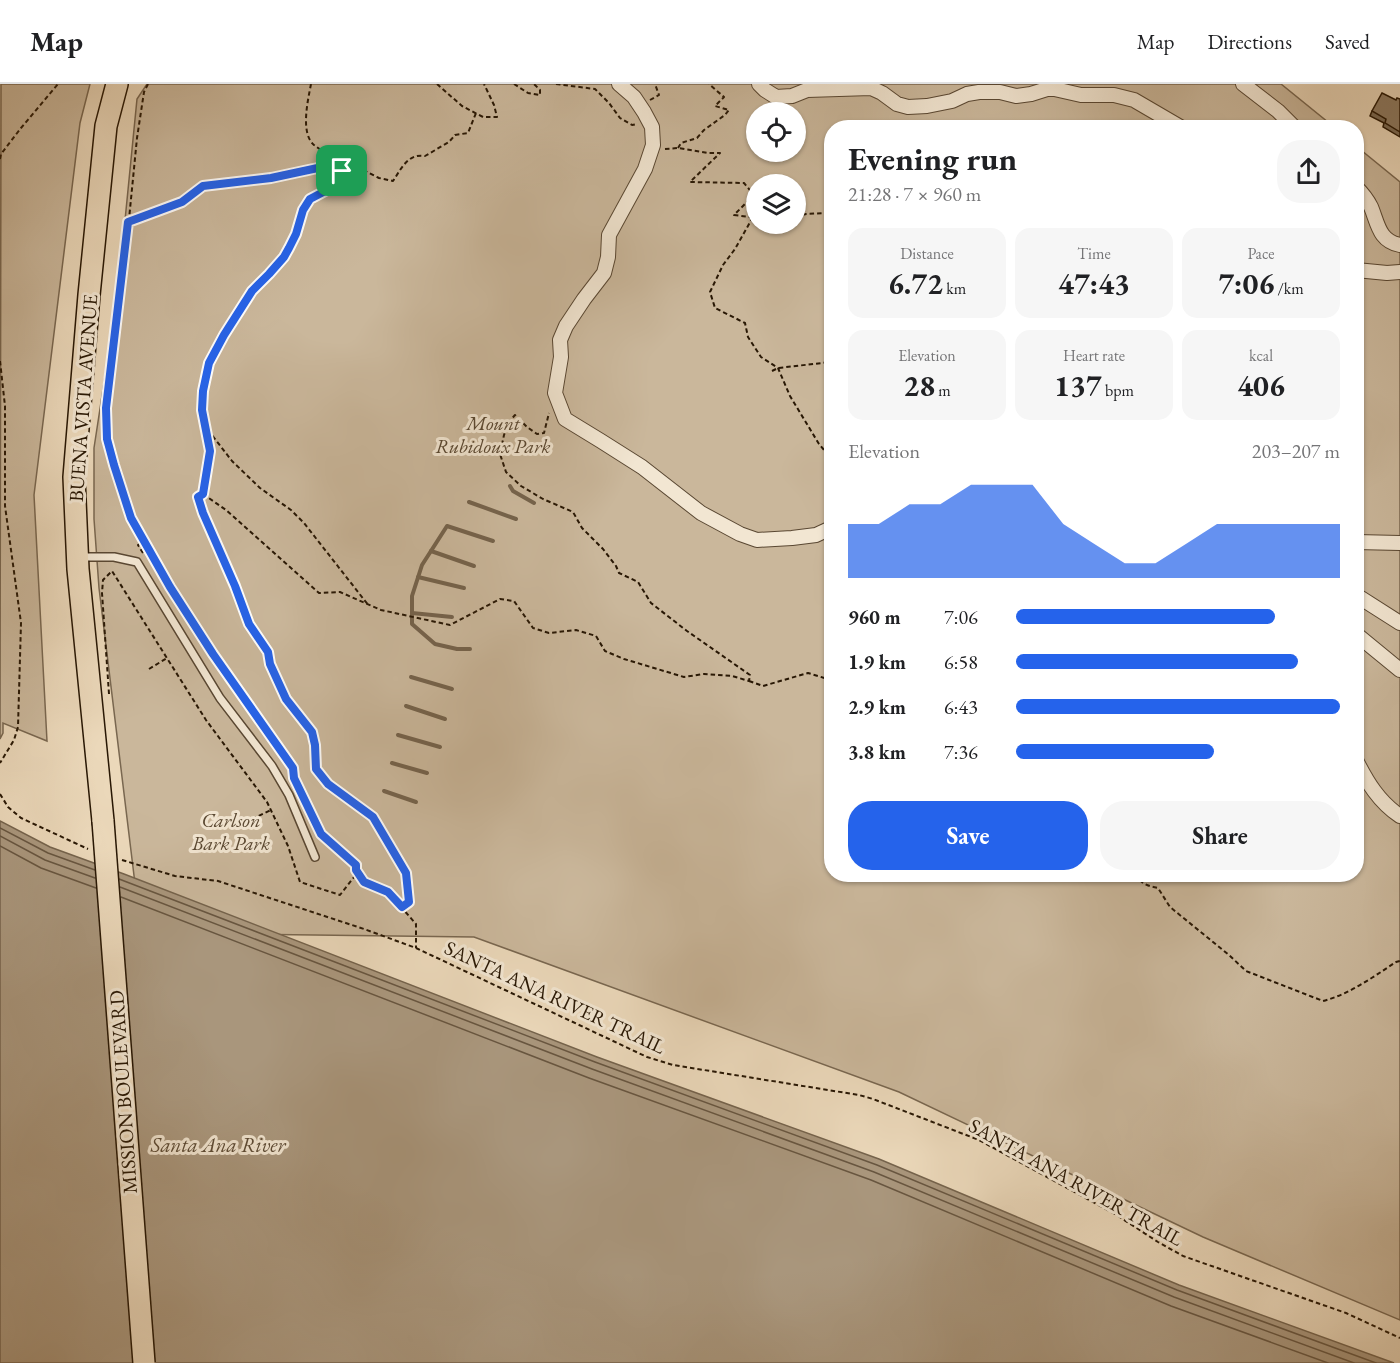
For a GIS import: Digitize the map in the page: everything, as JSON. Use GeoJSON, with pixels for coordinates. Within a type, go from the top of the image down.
{"type":"FeatureCollection","features":[{"type":"Feature","properties":{"kind":"main road","name":"BUENA VISTA AVENUE"},"geometry":{"type":"LineString","coordinates":[[103,821],[78,557],[74,477],[106,126],[117,84]]}},
{"type":"Feature","properties":{"kind":"main road","name":"MISSION BOULEVARD"},"geometry":{"type":"LineString","coordinates":[[103,821],[144,1363]]}},
{"type":"Feature","properties":{"kind":"street"},"geometry":{"type":"LineString","coordinates":[[619,84],[634,97],[649,121],[652,127],[653,145],[645,169],[609,235],[608,257],[604,273],[566,326],[560,340],[561,357],[555,393],[565,419],[642,467],[701,513],[740,534],[756,540],[816,535],[824,531]]}},
{"type":"Feature","properties":{"kind":"street"},"geometry":{"type":"LineString","coordinates":[[759,84],[777,97],[792,96],[807,90],[871,88],[897,104],[908,107],[952,101],[967,94],[979,92],[1000,92],[1016,96],[1050,88],[1081,95],[1114,95],[1134,100],[1168,120]]}},
{"type":"Feature","properties":{"kind":"street"},"geometry":{"type":"LineString","coordinates":[[1243,84],[1286,120]]}},
{"type":"Feature","properties":{"kind":"street"},"geometry":{"type":"LineString","coordinates":[[1364,195],[1385,239],[1400,245]]}},
{"type":"Feature","properties":{"kind":"street"},"geometry":{"type":"LineString","coordinates":[[1364,271],[1400,272]]}},
{"type":"Feature","properties":{"kind":"street"},"geometry":{"type":"LineString","coordinates":[[1364,542],[1400,543]]}},
{"type":"Feature","properties":{"kind":"street"},"geometry":{"type":"LineString","coordinates":[[1364,600],[1400,623]]}},
{"type":"Feature","properties":{"kind":"street"},"geometry":{"type":"LineString","coordinates":[[1364,641],[1400,670]]}},
{"type":"Feature","properties":{"kind":"street"},"geometry":{"type":"LineString","coordinates":[[1364,774],[1384,804],[1400,816]]}},
{"type":"Feature","properties":{"kind":"lane"},"geometry":{"type":"LineString","coordinates":[[78,557],[114,557],[137,562],[220,699],[272,766],[289,795],[315,856]]}},
{"type":"Feature","properties":{"kind":"path"},"geometry":{"type":"LineString","coordinates":[[0,159],[1,154],[21,128],[58,84]]}},
{"type":"Feature","properties":{"kind":"path"},"geometry":{"type":"LineString","coordinates":[[148,84],[144,92],[137,138],[106,408],[107,439],[114,465],[131,518],[170,587],[213,654],[293,768],[294,778],[321,834],[356,865],[356,870],[364,882],[388,892],[402,907],[416,924],[416,948]]}},
{"type":"Feature","properties":{"kind":"path"},"geometry":{"type":"LineString","coordinates":[[312,84],[307,108],[307,133],[314,145],[339,161],[342,171]]}},
{"type":"Feature","properties":{"kind":"path"},"geometry":{"type":"LineString","coordinates":[[437,84],[462,106],[483,117],[496,117],[494,105],[484,84]]}},
{"type":"Feature","properties":{"kind":"path"},"geometry":{"type":"LineString","coordinates":[[514,84],[528,93],[540,95],[540,90],[534,84]]}},
{"type":"Feature","properties":{"kind":"path"},"geometry":{"type":"LineString","coordinates":[[556,84],[595,89],[620,118],[632,125],[649,121]]}},
{"type":"Feature","properties":{"kind":"path"},"geometry":{"type":"LineString","coordinates":[[640,106],[659,95],[655,84]]}},
{"type":"Feature","properties":{"kind":"path"},"geometry":{"type":"LineString","coordinates":[[678,148],[681,143],[697,138],[704,130],[725,116],[729,110],[715,106],[724,97],[709,84]]}},
{"type":"Feature","properties":{"kind":"path"},"geometry":{"type":"LineString","coordinates":[[128,222],[182,202],[203,186],[271,178],[327,166],[342,171],[359,168],[379,178],[393,181],[407,161],[418,155],[425,156],[449,142],[454,135],[468,133],[476,113]]}},
{"type":"Feature","properties":{"kind":"path"},"geometry":{"type":"LineString","coordinates":[[653,141],[666,149],[678,148],[720,153],[690,182],[744,183],[746,185]]}},
{"type":"Feature","properties":{"kind":"path"},"geometry":{"type":"LineString","coordinates":[[342,171],[329,189],[310,199],[303,210],[296,234],[284,257],[252,291],[209,363],[203,391],[202,410],[210,451],[203,494],[198,497],[249,624],[268,652],[270,664],[286,699],[312,732],[316,769],[328,784],[373,817],[406,873],[409,902],[402,907]]}},
{"type":"Feature","properties":{"kind":"path"},"geometry":{"type":"LineString","coordinates":[[746,203],[734,215],[746,217]]}},
{"type":"Feature","properties":{"kind":"path"},"geometry":{"type":"LineString","coordinates":[[806,214],[824,213]]}},
{"type":"Feature","properties":{"kind":"path"},"geometry":{"type":"LineString","coordinates":[[746,232],[723,265],[710,292],[714,308],[745,323],[748,337],[761,357],[778,368],[790,396],[824,450]]}},
{"type":"Feature","properties":{"kind":"path"},"geometry":{"type":"LineString","coordinates":[[0,361],[4,406],[5,506],[21,622],[18,726],[14,740],[0,764]]}},
{"type":"Feature","properties":{"kind":"path"},"geometry":{"type":"LineString","coordinates":[[772,371],[778,368],[824,363]]}},
{"type":"Feature","properties":{"kind":"path"},"geometry":{"type":"LineString","coordinates":[[550,410],[544,433],[537,435],[515,415],[508,422],[500,454],[506,472],[535,495],[573,512],[582,528],[603,549],[619,573],[638,582],[651,603],[750,675],[749,681]]}},
{"type":"Feature","properties":{"kind":"path"},"geometry":{"type":"LineString","coordinates":[[206,427],[232,461],[260,488],[291,510],[304,523],[370,606]]}},
{"type":"Feature","properties":{"kind":"path"},"geometry":{"type":"LineString","coordinates":[[203,494],[226,510],[319,593],[340,592],[381,610],[450,625],[500,599],[514,601],[533,628],[549,633],[576,630],[596,636],[605,651],[624,660],[684,677],[704,674],[732,676],[763,686],[808,673],[824,678]]}},
{"type":"Feature","properties":{"kind":"path"},"geometry":{"type":"LineString","coordinates":[[109,697],[102,593],[103,579],[112,571],[206,720],[267,802],[288,846],[300,882],[340,895],[357,872]]}},
{"type":"Feature","properties":{"kind":"path"},"geometry":{"type":"LineString","coordinates":[[149,669],[167,658]]}},
{"type":"Feature","properties":{"kind":"path"},"geometry":{"type":"LineString","coordinates":[[0,794],[8,807],[21,818],[81,848],[92,851]]}},
{"type":"Feature","properties":{"kind":"path"},"geometry":{"type":"LineString","coordinates":[[252,819],[271,810]]}},
{"type":"Feature","properties":{"kind":"path","name":"SANTA ANA RIVER TRAIL"},"geometry":{"type":"LineString","coordinates":[[123,860],[175,876],[218,881],[416,948],[647,1057],[673,1065],[873,1099],[980,1140],[1115,1214],[1184,1256],[1346,1313],[1400,1338]]}},
{"type":"Feature","properties":{"kind":"path"},"geometry":{"type":"LineString","coordinates":[[1141,882],[1158,888],[1170,907],[1229,955],[1246,972],[1323,1001],[1335,998],[1363,984],[1400,961]]}},
{"type":"Feature","properties":{"kind":"green space"},"geometry":{"type":"Polygon","coordinates":[[[1,84],[90,84],[80,123],[34,495],[47,741],[3,723],[3,733],[0,739],[1,84]]]}},
{"type":"Feature","properties":{"kind":"green space","name":"Mount Rubidoux Park"},"geometry":{"type":"Polygon","coordinates":[[[147,84],[1281,84],[1325,120],[824,120],[824,882],[1364,882],[1364,153],[1400,182],[1400,1320],[1203,1237],[899,1092],[474,937],[141,933],[99,588],[94,519],[94,448],[118,291],[137,99],[147,84]]]}},
{"type":"Feature","properties":{"kind":"water","name":"Santa Ana River"},"geometry":{"type":"Polygon","coordinates":[[[0,821],[50,847],[597,1057],[879,1159],[1179,1285],[1394,1363],[0,1363],[0,821]]]}},
{"type":"Feature","properties":{"kind":"building"},"geometry":{"type":"Polygon","coordinates":[[[1382,93],[1396,100],[1400,99],[1400,132],[1385,123],[1386,119],[1372,111],[1382,93]]]}},
{"type":"Feature","properties":{"kind":"waterway"},"geometry":{"type":"LineString","coordinates":[[510,486],[513,491],[534,503]]}},
{"type":"Feature","properties":{"kind":"waterway"},"geometry":{"type":"LineString","coordinates":[[469,502],[516,519]]}},
{"type":"Feature","properties":{"kind":"waterway"},"geometry":{"type":"LineString","coordinates":[[470,649],[457,649],[435,644],[412,624],[412,596],[422,565],[447,526],[493,541]]}},
{"type":"Feature","properties":{"kind":"waterway"},"geometry":{"type":"LineString","coordinates":[[431,551],[474,566]]}},
{"type":"Feature","properties":{"kind":"waterway"},"geometry":{"type":"LineString","coordinates":[[418,577],[464,588]]}},
{"type":"Feature","properties":{"kind":"waterway"},"geometry":{"type":"LineString","coordinates":[[412,613],[452,617]]}},
{"type":"Feature","properties":{"kind":"waterway"},"geometry":{"type":"LineString","coordinates":[[411,677],[452,689]]}},
{"type":"Feature","properties":{"kind":"waterway"},"geometry":{"type":"LineString","coordinates":[[406,706],[445,719]]}},
{"type":"Feature","properties":{"kind":"waterway"},"geometry":{"type":"LineString","coordinates":[[398,735],[440,747]]}},
{"type":"Feature","properties":{"kind":"waterway"},"geometry":{"type":"LineString","coordinates":[[392,763],[427,773]]}},
{"type":"Feature","properties":{"kind":"waterway"},"geometry":{"type":"LineString","coordinates":[[384,791],[416,802]]}},
{"type":"Feature","properties":{"kind":"route"},"geometry":{"type":"LineString","coordinates":[[327,166],[342,171],[329,189],[310,199],[303,210],[296,234],[284,257],[252,291],[209,363],[203,391],[202,410],[210,451],[203,494],[198,497],[249,624],[268,652],[270,664],[286,699],[312,732],[316,769],[328,784],[373,817],[406,873],[409,902],[402,907],[388,892],[364,882],[356,870],[356,865],[321,834],[294,778],[293,768],[213,654],[170,587],[131,518],[107,439],[106,408],[128,222],[182,202],[203,186],[271,178],[327,166]]}},
{"type":"Feature","properties":{"kind":"park label","name":"Carlson Bark Park"},"geometry":{"type":"Point","coordinates":[231,832]}}]}
